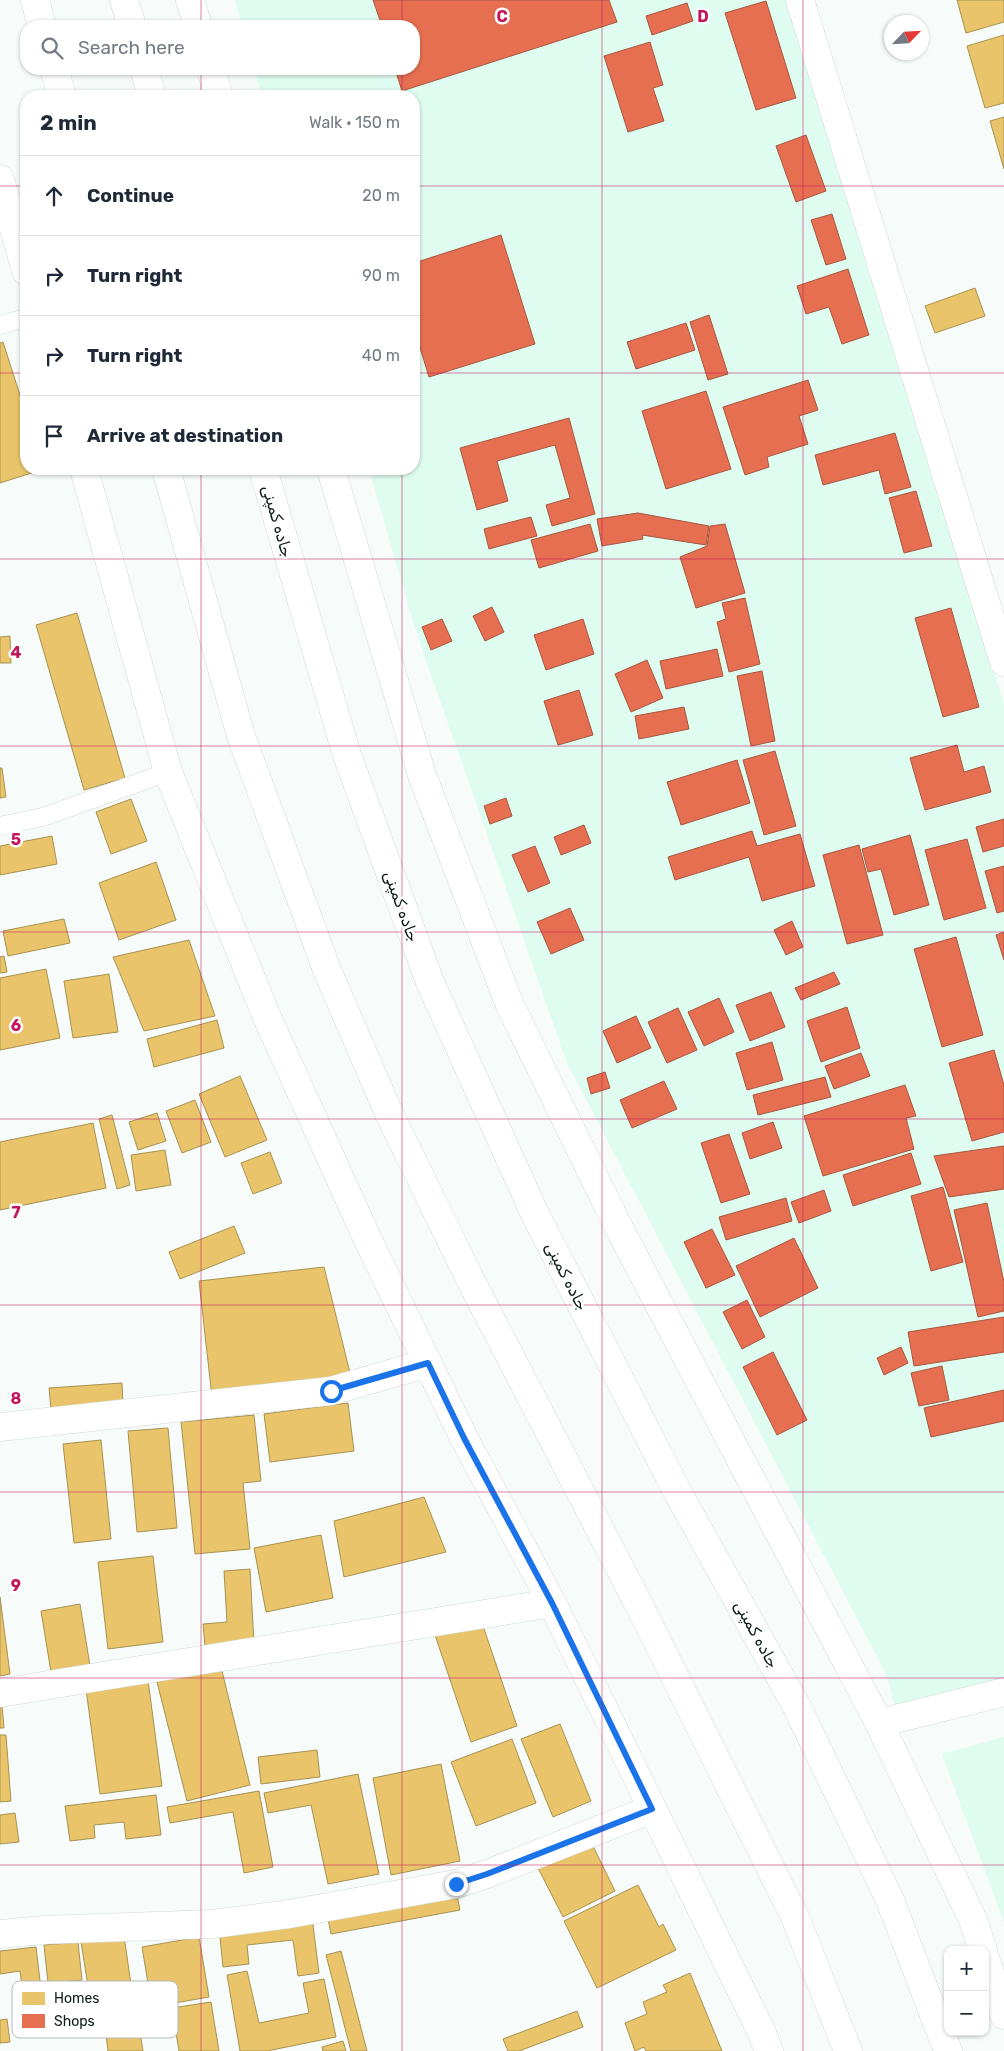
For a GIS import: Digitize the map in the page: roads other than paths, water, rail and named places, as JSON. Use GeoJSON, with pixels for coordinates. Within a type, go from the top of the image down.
{"type":"FeatureCollection","features":[{"type":"Feature","properties":{"kind":"main road"},"geometry":{"type":"LineString","coordinates":[[35,0],[40,20]]}},
{"type":"Feature","properties":{"kind":"main road"},"geometry":{"type":"LineString","coordinates":[[124,0],[130,20]]}},
{"type":"Feature","properties":{"kind":"main road"},"geometry":{"type":"LineString","coordinates":[[190,0],[196,20]]}},
{"type":"Feature","properties":{"kind":"main road"},"geometry":{"type":"LineString","coordinates":[[800,0],[1004,662]]}},
{"type":"Feature","properties":{"kind":"main road"},"geometry":{"type":"LineString","coordinates":[[56,75],[60,90]]}},
{"type":"Feature","properties":{"kind":"main road"},"geometry":{"type":"LineString","coordinates":[[146,75],[150,90]]}},
{"type":"Feature","properties":{"kind":"main road"},"geometry":{"type":"LineString","coordinates":[[213,75],[217,90]]}},
{"type":"Feature","properties":{"kind":"main road"},"geometry":{"type":"LineString","coordinates":[[0,179],[20,250]]}},
{"type":"Feature","properties":{"kind":"main road"},"geometry":{"type":"LineString","coordinates":[[86,475],[168,772],[266,1015],[368,1240],[464,1438],[552,1603],[761,2031],[769,2051]]}},
{"type":"Feature","properties":{"kind":"main road"},"geometry":{"type":"LineString","coordinates":[[168,475],[241,736],[327,970],[389,1113],[469,1277],[637,1602],[795,1917],[848,2051]]}},
{"type":"Feature","properties":{"kind":"main road","name":"جاده کمپنی"},"geometry":{"type":"LineString","coordinates":[[264,475],[347,755],[430,982],[535,1214],[677,1491],[797,1707],[890,1900],[948,2051]]}},
{"type":"Feature","properties":{"kind":"main road"},"geometry":{"type":"LineString","coordinates":[[333,475],[422,775],[509,1003],[618,1226],[879,1723],[973,1920],[981,1946]]}},
{"type":"Feature","properties":{"kind":"main road"},"geometry":{"type":"LineString","coordinates":[[0,1427],[331,1391],[428,1363]]}},
{"type":"Feature","properties":{"kind":"main road"},"geometry":{"type":"LineString","coordinates":[[0,1693],[552,1603]]}},
{"type":"Feature","properties":{"kind":"main road"},"geometry":{"type":"LineString","coordinates":[[879,1723],[1004,1692]]}},
{"type":"Feature","properties":{"kind":"main road"},"geometry":{"type":"LineString","coordinates":[[0,1934],[43,1930],[213,1924],[289,1914],[456,1884],[487,1874],[652,1809]]}},
{"type":"Feature","properties":{"kind":"main road"},"geometry":{"type":"LineString","coordinates":[[989,1970],[1004,2015]]}},
{"type":"Feature","properties":{"kind":"lane"},"geometry":{"type":"LineString","coordinates":[[0,325],[20,320]]}},
{"type":"Feature","properties":{"kind":"lane"},"geometry":{"type":"LineString","coordinates":[[0,826],[43,817],[168,772]]}}]}
